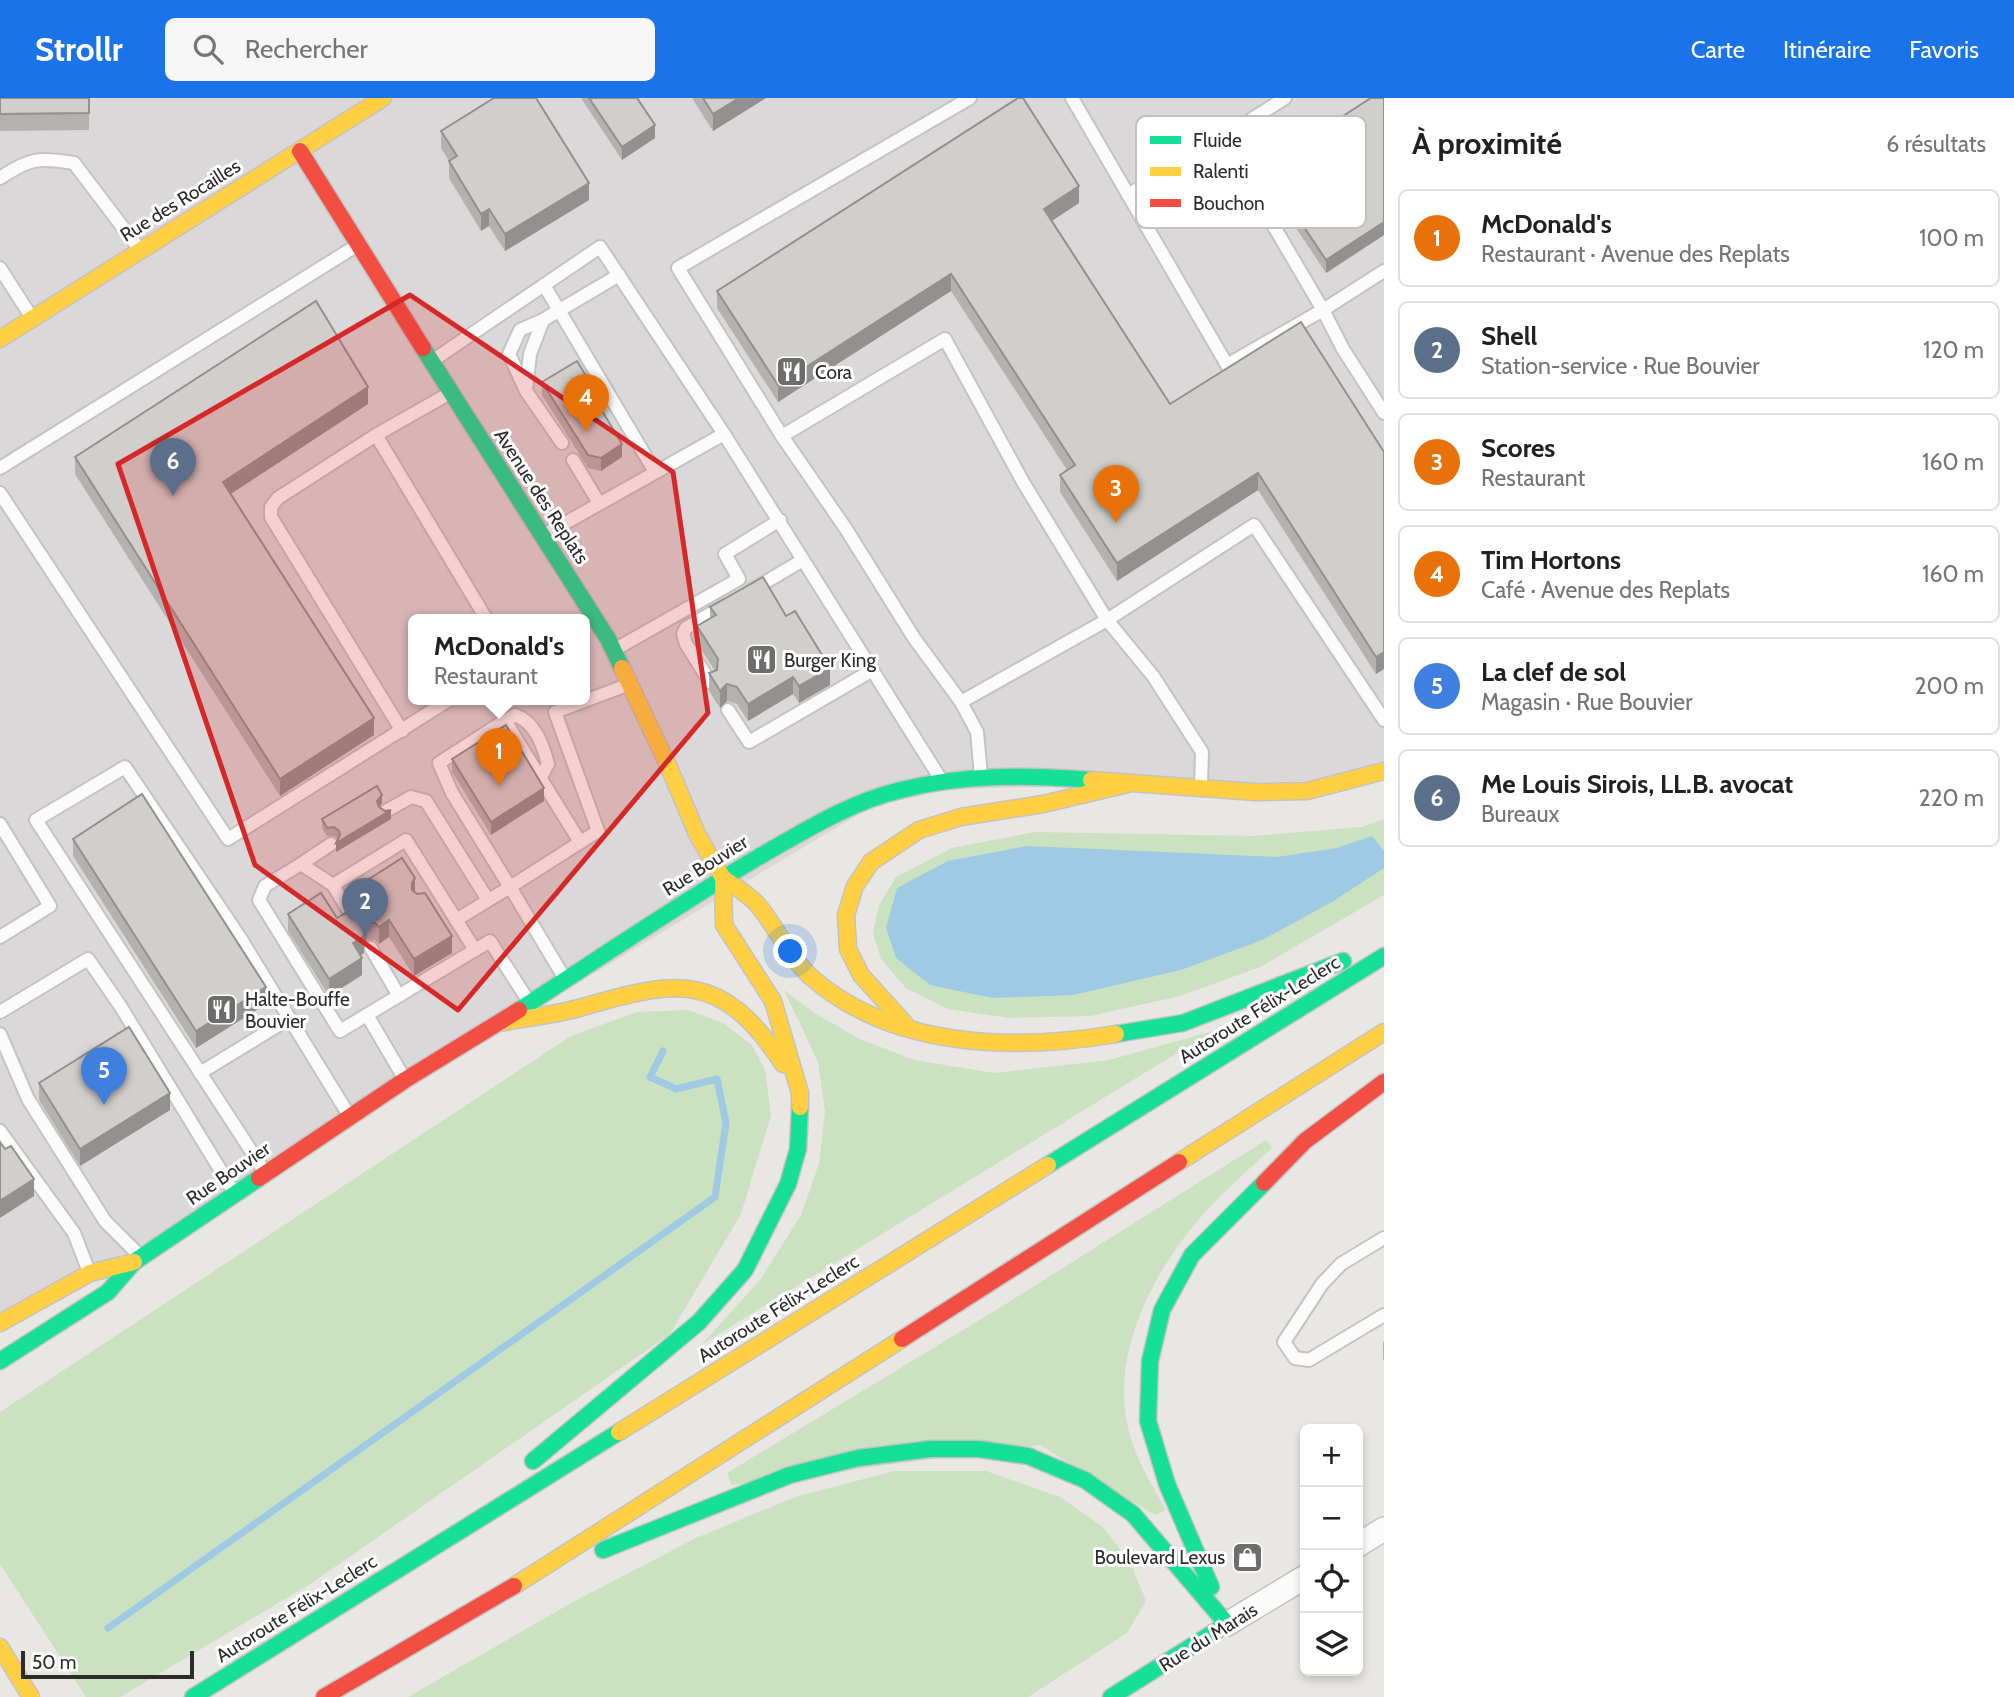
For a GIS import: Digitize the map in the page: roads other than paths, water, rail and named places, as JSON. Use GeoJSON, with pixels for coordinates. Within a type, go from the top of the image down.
{"type":"FeatureCollection","features":[{"type":"Feature","properties":{"kind":"main road","name":"Rue des Rocailles"},"geometry":{"type":"LineString","coordinates":[[0,339],[383,98]]}},
{"type":"Feature","properties":{"kind":"main road","name":"Avenue des Replats"},"geometry":{"type":"LineString","coordinates":[[300,151],[542,536],[585,614]]}},
{"type":"Feature","properties":{"kind":"main road","name":"Avenue des Replats"},"geometry":{"type":"LineString","coordinates":[[590,621],[614,650],[697,834],[723,878]]}},
{"type":"Feature","properties":{"kind":"main road","name":"Rue Bouvier"},"geometry":{"type":"LineString","coordinates":[[6,1366],[108,1292],[137,1260],[405,1080],[499,1023],[723,878],[821,821],[846,810],[899,790],[981,776],[1035,776],[1201,789],[1307,791],[1384,771]]}},
{"type":"Feature","properties":{"kind":"main road"},"geometry":{"type":"LineString","coordinates":[[910,1029],[861,975],[848,948],[846,915],[855,886],[871,862],[919,830],[961,817],[1043,804],[1128,784]]}},
{"type":"Feature","properties":{"kind":"main road"},"geometry":{"type":"LineString","coordinates":[[723,878],[755,902],[810,976],[860,1011],[910,1029],[968,1042],[1069,1042],[1182,1023],[1384,945]]}},
{"type":"Feature","properties":{"kind":"main road"},"geometry":{"type":"LineString","coordinates":[[525,1467],[699,1322],[745,1269],[788,1184],[798,1149],[800,1093],[773,1001],[724,925],[723,878]]}},
{"type":"Feature","properties":{"kind":"main road","name":"Autoroute Félix-Leclerc"},"geometry":{"type":"LineString","coordinates":[[194,1697],[1384,956]]}},
{"type":"Feature","properties":{"kind":"main road"},"geometry":{"type":"LineString","coordinates":[[499,1023],[576,1009],[628,993],[680,987],[698,991],[722,1000],[752,1023],[774,1049],[800,1093]]}},
{"type":"Feature","properties":{"kind":"main road"},"geometry":{"type":"LineString","coordinates":[[324,1697],[516,1586],[1384,1032]]}},
{"type":"Feature","properties":{"kind":"main road"},"geometry":{"type":"LineString","coordinates":[[1227,1625],[1167,1484],[1148,1421],[1150,1361],[1162,1310],[1192,1255],[1305,1141],[1384,1082]]}},
{"type":"Feature","properties":{"kind":"main road","name":"Rue Bouvier"},"geometry":{"type":"LineString","coordinates":[[1,1321],[90,1273],[137,1260]]}},
{"type":"Feature","properties":{"kind":"main road"},"geometry":{"type":"LineString","coordinates":[[516,1586],[790,1475],[858,1458],[930,1448],[979,1449],[1028,1456],[1085,1480],[1133,1514],[1227,1625]]}},
{"type":"Feature","properties":{"kind":"main road"},"geometry":{"type":"LineString","coordinates":[[389,1575],[504,1484]]}},
{"type":"Feature","properties":{"kind":"main road","name":"Rue du Marais"},"geometry":{"type":"LineString","coordinates":[[1111,1697],[1227,1625]]}},
{"type":"Feature","properties":{"kind":"main road"},"geometry":{"type":"LineString","coordinates":[[0,1637],[2,1651],[31,1697]]}},
{"type":"Feature","properties":{"kind":"street"},"geometry":{"type":"LineString","coordinates":[[1363,1542],[1384,1529]]}},
{"type":"Feature","properties":{"kind":"street","name":"Rue du Marais"},"geometry":{"type":"LineString","coordinates":[[1227,1625],[1300,1580]]}},
{"type":"Feature","properties":{"kind":"lane"},"geometry":{"type":"LineString","coordinates":[[970,98],[678,268],[782,436],[846,529],[914,638],[961,702],[977,732],[981,776]]}},
{"type":"Feature","properties":{"kind":"lane"},"geometry":{"type":"LineString","coordinates":[[1072,98],[1136,209]]}},
{"type":"Feature","properties":{"kind":"lane"},"geometry":{"type":"LineString","coordinates":[[1257,116],[1285,98]]}},
{"type":"Feature","properties":{"kind":"lane"},"geometry":{"type":"LineString","coordinates":[[0,178],[22,164],[46,158],[74,163],[140,250]]}},
{"type":"Feature","properties":{"kind":"lane"},"geometry":{"type":"LineString","coordinates":[[1128,195],[1136,190]]}},
{"type":"Feature","properties":{"kind":"lane"},"geometry":{"type":"LineString","coordinates":[[1147,228],[1227,365],[1323,310],[1384,271]]}},
{"type":"Feature","properties":{"kind":"lane"},"geometry":{"type":"LineString","coordinates":[[1275,228],[1343,349],[1384,413]]}},
{"type":"Feature","properties":{"kind":"lane"},"geometry":{"type":"LineString","coordinates":[[0,468],[357,245]]}},
{"type":"Feature","properties":{"kind":"lane"},"geometry":{"type":"LineString","coordinates":[[431,362],[600,247],[780,520],[942,781]]}},
{"type":"Feature","properties":{"kind":"lane"},"geometry":{"type":"LineString","coordinates":[[0,268],[32,318]]}},
{"type":"Feature","properties":{"kind":"lane"},"geometry":{"type":"LineString","coordinates":[[562,443],[526,391],[509,354],[520,330],[543,320],[619,275]]}},
{"type":"Feature","properties":{"kind":"lane"},"geometry":{"type":"LineString","coordinates":[[544,285],[655,472]]}},
{"type":"Feature","properties":{"kind":"lane"},"geometry":{"type":"LineString","coordinates":[[526,391],[530,354],[543,320]]}},
{"type":"Feature","properties":{"kind":"lane"},"geometry":{"type":"LineString","coordinates":[[782,436],[945,339],[1023,482],[1107,620],[1153,676],[1202,752],[1201,789]]}},
{"type":"Feature","properties":{"kind":"lane"},"geometry":{"type":"LineString","coordinates":[[402,731],[297,562],[271,517],[271,507],[278,498],[376,435],[450,393]]}},
{"type":"Feature","properties":{"kind":"lane"},"geometry":{"type":"LineString","coordinates":[[542,536],[724,433]]}},
{"type":"Feature","properties":{"kind":"lane"},"geometry":{"type":"LineString","coordinates":[[376,435],[484,614]]}},
{"type":"Feature","properties":{"kind":"lane"},"geometry":{"type":"LineString","coordinates":[[573,460],[599,503]]}},
{"type":"Feature","properties":{"kind":"lane"},"geometry":{"type":"LineString","coordinates":[[0,493],[228,839],[441,705]]}},
{"type":"Feature","properties":{"kind":"lane"},"geometry":{"type":"LineString","coordinates":[[614,650],[739,579],[724,554],[780,520]]}},
{"type":"Feature","properties":{"kind":"lane"},"geometry":{"type":"LineString","coordinates":[[961,702],[1107,620],[1254,525],[1380,705],[1384,720]]}},
{"type":"Feature","properties":{"kind":"lane"},"geometry":{"type":"LineString","coordinates":[[710,682],[686,644],[683,634],[686,628],[803,560]]}},
{"type":"Feature","properties":{"kind":"lane"},"geometry":{"type":"LineString","coordinates":[[728,710],[749,742],[872,671]]}},
{"type":"Feature","properties":{"kind":"lane"},"geometry":{"type":"LineString","coordinates":[[590,699],[630,684]]}},
{"type":"Feature","properties":{"kind":"lane"},"geometry":{"type":"LineString","coordinates":[[456,920],[598,831],[555,712],[574,705]]}},
{"type":"Feature","properties":{"kind":"lane"},"geometry":{"type":"LineString","coordinates":[[541,777],[548,764],[543,746],[526,719],[515,715],[439,763],[452,793],[565,979]]}},
{"type":"Feature","properties":{"kind":"lane"},"geometry":{"type":"LineString","coordinates":[[498,725],[507,724],[580,842]]}},
{"type":"Feature","properties":{"kind":"lane"},"geometry":{"type":"LineString","coordinates":[[266,1174],[36,820],[125,767],[239,936],[350,1118]]}},
{"type":"Feature","properties":{"kind":"lane"},"geometry":{"type":"LineString","coordinates":[[386,811],[411,797],[426,801],[488,900]]}},
{"type":"Feature","properties":{"kind":"lane"},"geometry":{"type":"LineString","coordinates":[[0,824],[50,906],[0,937]]}},
{"type":"Feature","properties":{"kind":"lane"},"geometry":{"type":"LineString","coordinates":[[333,885],[406,840],[433,894],[456,920],[475,950]]}},
{"type":"Feature","properties":{"kind":"lane"},"geometry":{"type":"LineString","coordinates":[[331,844],[265,886],[259,900],[340,1031],[490,941],[530,1003]]}},
{"type":"Feature","properties":{"kind":"lane"},"geometry":{"type":"LineString","coordinates":[[301,864],[333,885],[356,923]]}},
{"type":"Feature","properties":{"kind":"lane"},"geometry":{"type":"LineString","coordinates":[[371,948],[399,996]]}},
{"type":"Feature","properties":{"kind":"lane"},"geometry":{"type":"LineString","coordinates":[[0,1012],[88,959],[121,1007],[235,1194]]}},
{"type":"Feature","properties":{"kind":"lane"},"geometry":{"type":"LineString","coordinates":[[367,1015],[405,1080]]}},
{"type":"Feature","properties":{"kind":"lane"},"geometry":{"type":"LineString","coordinates":[[200,1073],[289,1018]]}},
{"type":"Feature","properties":{"kind":"lane"},"geometry":{"type":"LineString","coordinates":[[0,1034],[28,1099],[106,1221],[137,1260]]}},
{"type":"Feature","properties":{"kind":"lane"},"geometry":{"type":"LineString","coordinates":[[0,1131],[74,1233],[90,1273]]}},
{"type":"Feature","properties":{"kind":"lane"},"geometry":{"type":"LineString","coordinates":[[1384,1238],[1341,1264],[1322,1284],[1284,1342],[1295,1358],[1309,1360],[1384,1315]]}},
{"type":"Feature","properties":{"kind":"water"},"geometry":{"type":"Polygon","coordinates":[[[1372,836],[1384,851],[1384,868],[1332,902],[1262,940],[1181,970],[1073,995],[993,998],[930,985],[896,958],[886,928],[897,888],[948,861],[1027,846],[1277,857],[1337,848],[1372,836]]]}},
{"type":"Feature","properties":{"kind":"waterway"},"geometry":{"type":"LineString","coordinates":[[108,1628],[715,1197],[726,1123],[717,1079],[676,1089],[650,1077],[663,1051]]}},
{"type":"Feature","properties":{"kind":"place","name":"Cora"},"geometry":{"type":"Point","coordinates":[792,372]}},
{"type":"Feature","properties":{"kind":"place","name":"Tim Hortons"},"geometry":{"type":"Point","coordinates":[586,432]}},
{"type":"Feature","properties":{"kind":"place","name":"Me Louis Sirois, LL.B. avocat"},"geometry":{"type":"Point","coordinates":[173,496]}},
{"type":"Feature","properties":{"kind":"place","name":"Scores"},"geometry":{"type":"Point","coordinates":[1116,523]}},
{"type":"Feature","properties":{"kind":"place","name":"Burger King"},"geometry":{"type":"Point","coordinates":[761,660]}},
{"type":"Feature","properties":{"kind":"place","name":"McDonald's"},"geometry":{"type":"Point","coordinates":[499,786]}},
{"type":"Feature","properties":{"kind":"place","name":"Shell"},"geometry":{"type":"Point","coordinates":[365,936]}},
{"type":"Feature","properties":{"kind":"place","name":"Halte-Bouffe Bouvier"},"geometry":{"type":"Point","coordinates":[222,1010]}},
{"type":"Feature","properties":{"kind":"place","name":"La clef de sol"},"geometry":{"type":"Point","coordinates":[104,1105]}},
{"type":"Feature","properties":{"kind":"place","name":"Boulevard Lexus"},"geometry":{"type":"Point","coordinates":[1248,1557]}}]}
